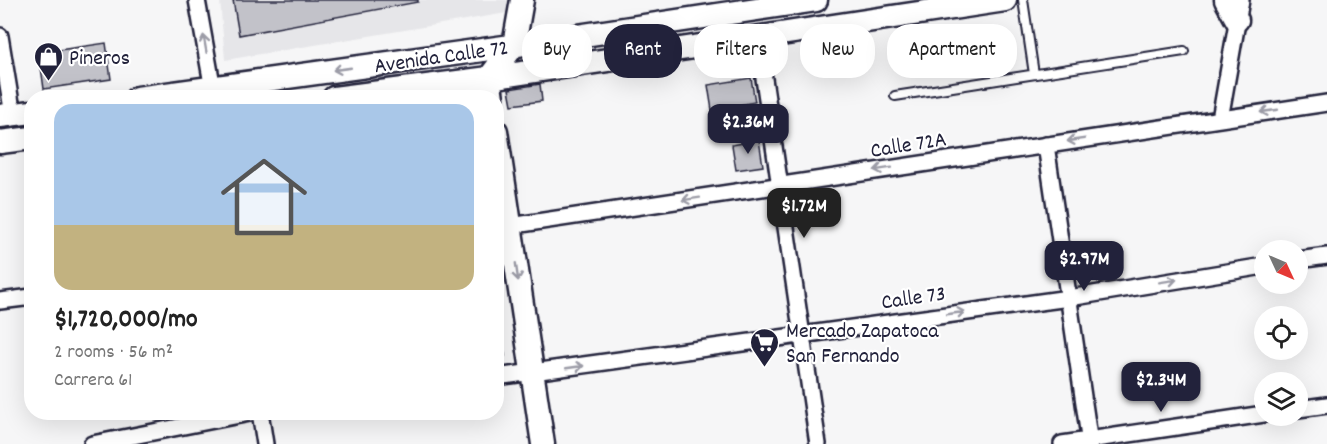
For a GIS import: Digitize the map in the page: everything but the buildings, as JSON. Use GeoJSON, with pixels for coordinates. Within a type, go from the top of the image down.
{"type":"FeatureCollection","features":[{"type":"Feature","properties":{"kind":"main road"},"geometry":{"type":"LineString","coordinates":[[490,88],[514,45],[522,0]]}},
{"type":"Feature","properties":{"kind":"main road","name":"Avenida Calle 72"},"geometry":{"type":"LineString","coordinates":[[227,90],[816,0]]}},
{"type":"Feature","properties":{"kind":"main road","name":"Avenida Calle 72"},"geometry":{"type":"LineString","coordinates":[[788,33],[1005,0]]}},
{"type":"Feature","properties":{"kind":"main road"},"geometry":{"type":"LineString","coordinates":[[1226,0],[1239,10]]}},
{"type":"Feature","properties":{"kind":"main road","name":"Avenida Calle 72"},"geometry":{"type":"LineString","coordinates":[[459,90],[490,88],[694,50]]}},
{"type":"Feature","properties":{"kind":"main road"},"geometry":{"type":"LineString","coordinates":[[0,142],[24,139]]}},
{"type":"Feature","properties":{"kind":"main road"},"geometry":{"type":"LineString","coordinates":[[504,227],[543,444]]}},
{"type":"Feature","properties":{"kind":"street"},"geometry":{"type":"LineString","coordinates":[[197,0],[214,90]]}},
{"type":"Feature","properties":{"kind":"street"},"geometry":{"type":"LineString","coordinates":[[1220,119],[1239,10]]}},
{"type":"Feature","properties":{"kind":"street"},"geometry":{"type":"LineString","coordinates":[[0,36],[15,114]]}},
{"type":"Feature","properties":{"kind":"street"},"geometry":{"type":"LineString","coordinates":[[764,78],[818,444]]}},
{"type":"Feature","properties":{"kind":"street","name":"Calle 72A"},"geometry":{"type":"LineString","coordinates":[[504,227],[1327,103]]}},
{"type":"Feature","properties":{"kind":"street"},"geometry":{"type":"LineString","coordinates":[[1047,145],[1089,442]]}},
{"type":"Feature","properties":{"kind":"street"},"geometry":{"type":"LineString","coordinates":[[1308,259],[1327,256]]}},
{"type":"Feature","properties":{"kind":"street","name":"Calle 73"},"geometry":{"type":"LineString","coordinates":[[504,376],[1069,298],[1254,268]]}},
{"type":"Feature","properties":{"kind":"street"},"geometry":{"type":"LineString","coordinates":[[0,301],[24,298]]}},
{"type":"Feature","properties":{"kind":"street"},"geometry":{"type":"LineString","coordinates":[[1308,408],[1327,405]]}},
{"type":"Feature","properties":{"kind":"street"},"geometry":{"type":"LineString","coordinates":[[1062,444],[1089,442],[1254,416]]}},
{"type":"Feature","properties":{"kind":"street"},"geometry":{"type":"LineString","coordinates":[[92,444],[214,420]]}},
{"type":"Feature","properties":{"kind":"street"},"geometry":{"type":"LineString","coordinates":[[261,420],[265,444]]}},
{"type":"Feature","properties":{"kind":"lane"},"geometry":{"type":"LineString","coordinates":[[1023,0],[1034,74]]}},
{"type":"Feature","properties":{"kind":"lane"},"geometry":{"type":"LineString","coordinates":[[895,96],[1184,51]]}},
{"type":"Feature","properties":{"kind":"shaded area"},"geometry":{"type":"Polygon","coordinates":[[[220,0],[509,0],[507,13],[225,60],[220,0]]]}},
{"type":"Feature","properties":{"kind":"place","name":"Pineros"},"geometry":{"type":"Point","coordinates":[48,82]}},
{"type":"Feature","properties":{"kind":"place","name":"Mercado Zapatoca San Fernando"},"geometry":{"type":"Point","coordinates":[765,368]}}]}
